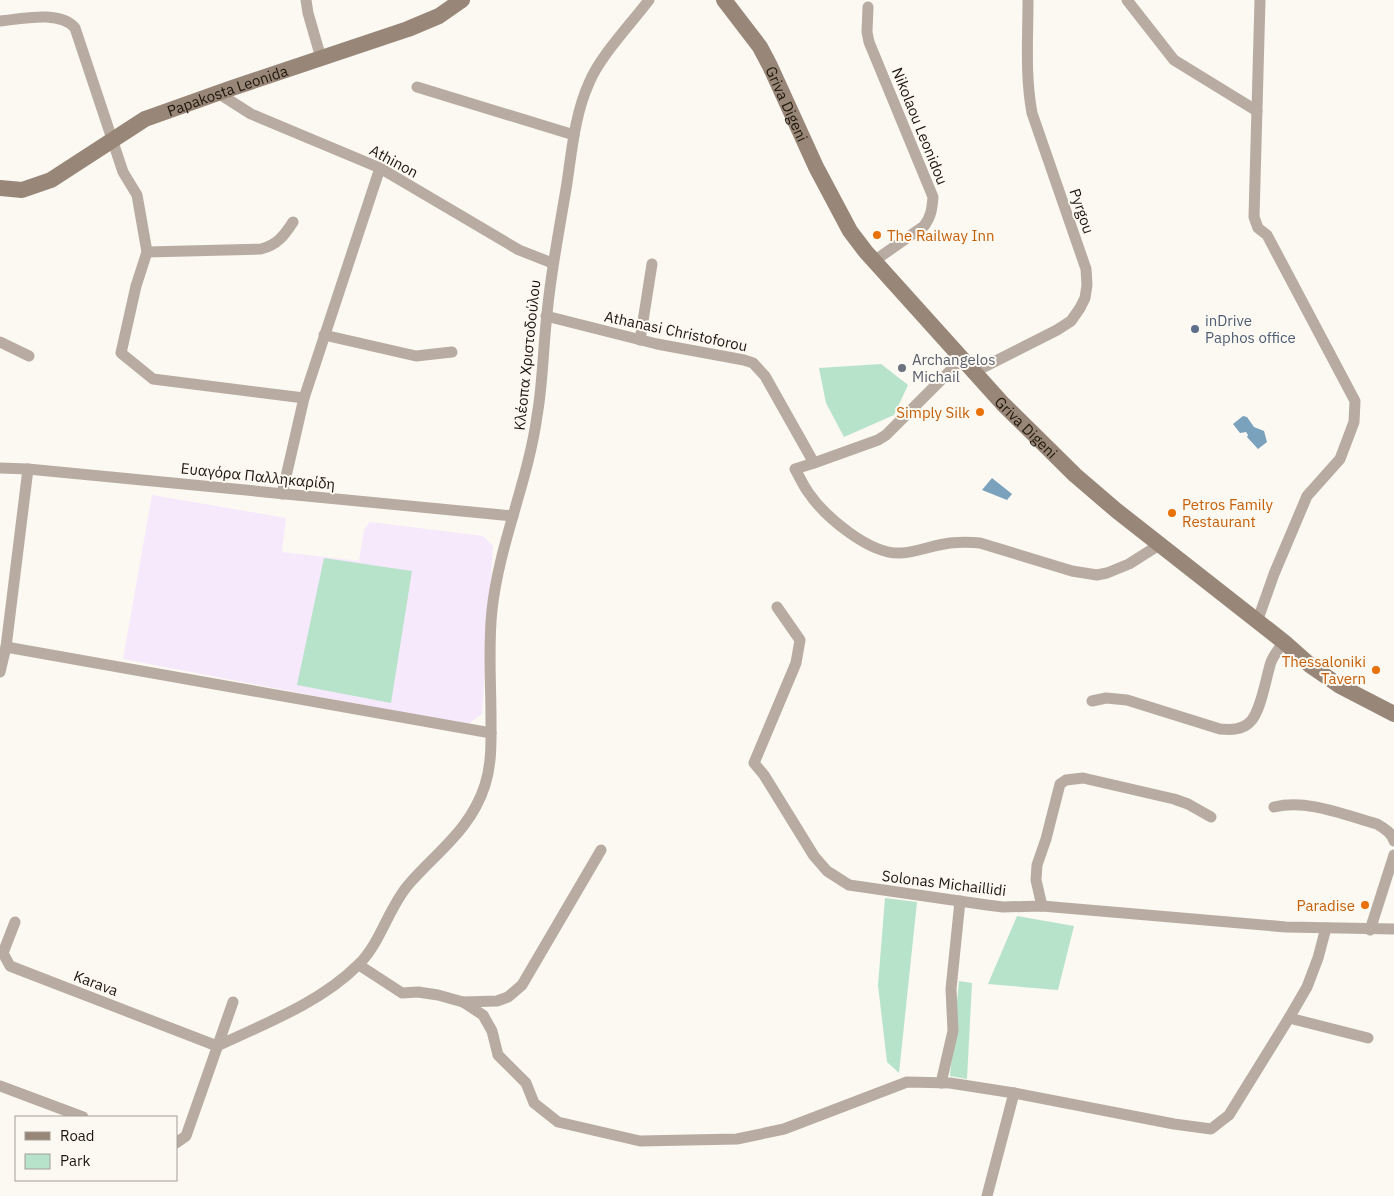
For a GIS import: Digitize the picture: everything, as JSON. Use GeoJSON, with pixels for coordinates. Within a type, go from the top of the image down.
{"type":"FeatureCollection","features":[{"type":"Feature","properties":{"kind":"main road","name":"Papakosta Leonida"},"geometry":{"type":"LineString","coordinates":[[0,188],[22,190],[51,180],[113,142],[145,119],[408,29],[439,16],[462,0]]}},
{"type":"Feature","properties":{"kind":"main road","name":"Griva Digeni"},"geometry":{"type":"LineString","coordinates":[[724,0],[760,47],[816,167],[839,211],[861,246],[1003,404],[1076,475],[1117,511],[1284,642],[1311,666],[1340,686],[1394,714]]}},
{"type":"Feature","properties":{"kind":"street"},"geometry":{"type":"LineString","coordinates":[[306,0],[308,14],[321,58]]}},
{"type":"Feature","properties":{"kind":"street","name":"Κλέοπα Χριστοδούλου"},"geometry":{"type":"LineString","coordinates":[[217,1046],[310,1001],[358,965],[371,948],[400,894],[455,837],[478,805],[486,783],[490,757],[492,611],[496,584],[533,442],[538,414],[552,263],[574,135],[584,95],[590,80],[599,65],[650,0]]}},
{"type":"Feature","properties":{"kind":"street","name":"Pyrgou"},"geometry":{"type":"LineString","coordinates":[[974,372],[1058,330],[1071,320],[1085,298],[1087,285],[1086,269],[1032,113],[1028,76],[1028,0]]}},
{"type":"Feature","properties":{"kind":"street"},"geometry":{"type":"LineString","coordinates":[[1127,0],[1174,60],[1257,111]]}},
{"type":"Feature","properties":{"kind":"street"},"geometry":{"type":"LineString","coordinates":[[1257,622],[1274,574],[1307,496],[1340,459],[1354,422],[1355,401],[1267,235],[1258,228],[1254,217],[1260,0]]}},
{"type":"Feature","properties":{"kind":"street","name":"Nikolaou Leonidou"},"geometry":{"type":"LineString","coordinates":[[868,7],[867,26],[869,42],[932,198],[932,210],[924,226],[874,262]]}},
{"type":"Feature","properties":{"kind":"street"},"geometry":{"type":"LineString","coordinates":[[0,21],[56,17],[71,24],[78,36],[123,172],[137,195],[147,252],[136,286],[121,353],[153,379],[304,398]]}},
{"type":"Feature","properties":{"kind":"street"},"geometry":{"type":"LineString","coordinates":[[416,87],[574,135]]}},
{"type":"Feature","properties":{"kind":"street","name":"Athinon"},"geometry":{"type":"LineString","coordinates":[[218,93],[251,114],[380,168],[519,250],[552,263]]}},
{"type":"Feature","properties":{"kind":"street"},"geometry":{"type":"LineString","coordinates":[[282,494],[304,398],[380,168]]}},
{"type":"Feature","properties":{"kind":"street"},"geometry":{"type":"LineString","coordinates":[[147,252],[260,249],[270,247],[284,236],[293,222]]}},
{"type":"Feature","properties":{"kind":"street"},"geometry":{"type":"LineString","coordinates":[[640,340],[652,264]]}},
{"type":"Feature","properties":{"kind":"street","name":"Athanasi Christoforou"},"geometry":{"type":"LineString","coordinates":[[546,316],[640,340],[744,360],[753,364],[765,376],[814,464]]}},
{"type":"Feature","properties":{"kind":"street"},"geometry":{"type":"LineString","coordinates":[[324,335],[416,356],[452,352]]}},
{"type":"Feature","properties":{"kind":"street"},"geometry":{"type":"LineString","coordinates":[[0,342],[29,356]]}},
{"type":"Feature","properties":{"kind":"street"},"geometry":{"type":"LineString","coordinates":[[962,359],[886,435],[878,440],[814,464],[795,469],[806,490],[818,506],[834,520],[867,543],[892,553],[902,553],[948,543],[980,543],[1072,572],[1097,575],[1129,564],[1160,544]]}},
{"type":"Feature","properties":{"kind":"street","name":"Ευαγόρα Παλληκαρίδη"},"geometry":{"type":"LineString","coordinates":[[0,468],[28,469],[513,516]]}},
{"type":"Feature","properties":{"kind":"street"},"geometry":{"type":"LineString","coordinates":[[0,672],[6,647],[28,469]]}},
{"type":"Feature","properties":{"kind":"street","name":"Solonas Michaillidi"},"geometry":{"type":"LineString","coordinates":[[777,608],[800,640],[796,663],[754,763],[764,775],[814,856],[827,872],[849,885],[1003,907],[1042,906],[1286,927],[1394,929]]}},
{"type":"Feature","properties":{"kind":"street"},"geometry":{"type":"LineString","coordinates":[[1092,701],[1116,698],[1220,729],[1233,730],[1242,728],[1250,723],[1256,715],[1270,664],[1284,642]]}},
{"type":"Feature","properties":{"kind":"street"},"geometry":{"type":"LineString","coordinates":[[6,647],[491,733]]}},
{"type":"Feature","properties":{"kind":"street"},"geometry":{"type":"LineString","coordinates":[[1042,906],[1036,880],[1037,865],[1060,784],[1066,780],[1083,778],[1174,799],[1188,804],[1211,817]]}},
{"type":"Feature","properties":{"kind":"street"},"geometry":{"type":"LineString","coordinates":[[1274,807],[1287,804],[1306,805],[1377,824],[1387,830],[1394,841]]}},
{"type":"Feature","properties":{"kind":"street"},"geometry":{"type":"LineString","coordinates":[[463,1002],[497,1001],[508,997],[522,985],[601,850]]}},
{"type":"Feature","properties":{"kind":"street"},"geometry":{"type":"LineString","coordinates":[[1370,930],[1394,855]]}},
{"type":"Feature","properties":{"kind":"street"},"geometry":{"type":"LineString","coordinates":[[941,1083],[953,1031],[951,989],[960,902]]}},
{"type":"Feature","properties":{"kind":"street","name":"Karava"},"geometry":{"type":"LineString","coordinates":[[15,922],[3,952],[10,966],[217,1046]]}},
{"type":"Feature","properties":{"kind":"street"},"geometry":{"type":"LineString","coordinates":[[358,965],[402,993],[418,992],[438,995],[463,1002],[484,1014],[492,1031],[498,1055],[526,1083],[534,1103],[558,1122],[640,1141],[737,1139],[784,1129],[907,1082],[941,1083],[1014,1093],[1174,1124],[1211,1129],[1229,1115],[1307,987],[1318,958],[1326,928]]}},
{"type":"Feature","properties":{"kind":"street"},"geometry":{"type":"LineString","coordinates":[[178,1142],[186,1136],[233,1002]]}},
{"type":"Feature","properties":{"kind":"street"},"geometry":{"type":"LineString","coordinates":[[1289,1018],[1368,1038]]}},
{"type":"Feature","properties":{"kind":"street"},"geometry":{"type":"LineString","coordinates":[[0,1086],[80,1116]]}},
{"type":"Feature","properties":{"kind":"street"},"geometry":{"type":"LineString","coordinates":[[987,1196],[1014,1093]]}},
{"type":"Feature","properties":{"kind":"shaded area"},"geometry":{"type":"Polygon","coordinates":[[[152,495],[286,518],[282,552],[359,561],[364,530],[370,522],[483,536],[493,546],[482,714],[467,725],[123,659],[152,495]]]}},
{"type":"Feature","properties":{"kind":"green space"},"geometry":{"type":"Polygon","coordinates":[[[881,364],[908,385],[894,415],[844,437],[826,403],[819,368],[881,364]]]}},
{"type":"Feature","properties":{"kind":"green space"},"geometry":{"type":"Polygon","coordinates":[[[324,558],[412,571],[391,703],[297,685],[324,558]]]}},
{"type":"Feature","properties":{"kind":"green space"},"geometry":{"type":"Polygon","coordinates":[[[885,898],[917,902],[899,1073],[887,1062],[878,985],[885,898]]]}},
{"type":"Feature","properties":{"kind":"green space"},"geometry":{"type":"Polygon","coordinates":[[[1017,916],[1074,926],[1058,990],[988,984],[1017,916]]]}},
{"type":"Feature","properties":{"kind":"green space"},"geometry":{"type":"Polygon","coordinates":[[[959,981],[972,983],[967,1079],[950,1076],[959,981]]]}},
{"type":"Feature","properties":{"kind":"water"},"geometry":{"type":"Polygon","coordinates":[[[1243,416],[1247,417],[1254,427],[1264,431],[1267,442],[1258,449],[1247,437],[1246,432],[1240,433],[1233,424],[1243,416]]]}},
{"type":"Feature","properties":{"kind":"water"},"geometry":{"type":"Polygon","coordinates":[[[992,478],[1012,494],[1007,500],[982,490],[992,478]]]}},
{"type":"Feature","properties":{"kind":"place","name":"The Railway Inn"},"geometry":{"type":"Point","coordinates":[877,235]}},
{"type":"Feature","properties":{"kind":"place","name":"inDrive Paphos office"},"geometry":{"type":"Point","coordinates":[1195,329]}},
{"type":"Feature","properties":{"kind":"place","name":"Archangelos Michail"},"geometry":{"type":"Point","coordinates":[902,368]}},
{"type":"Feature","properties":{"kind":"place","name":"Simply Silk"},"geometry":{"type":"Point","coordinates":[980,412]}},
{"type":"Feature","properties":{"kind":"place","name":"Petros Family Restaurant"},"geometry":{"type":"Point","coordinates":[1172,513]}},
{"type":"Feature","properties":{"kind":"place","name":"Thessaloniki Tavern"},"geometry":{"type":"Point","coordinates":[1376,670]}},
{"type":"Feature","properties":{"kind":"place","name":"Paradise"},"geometry":{"type":"Point","coordinates":[1365,905]}}]}
